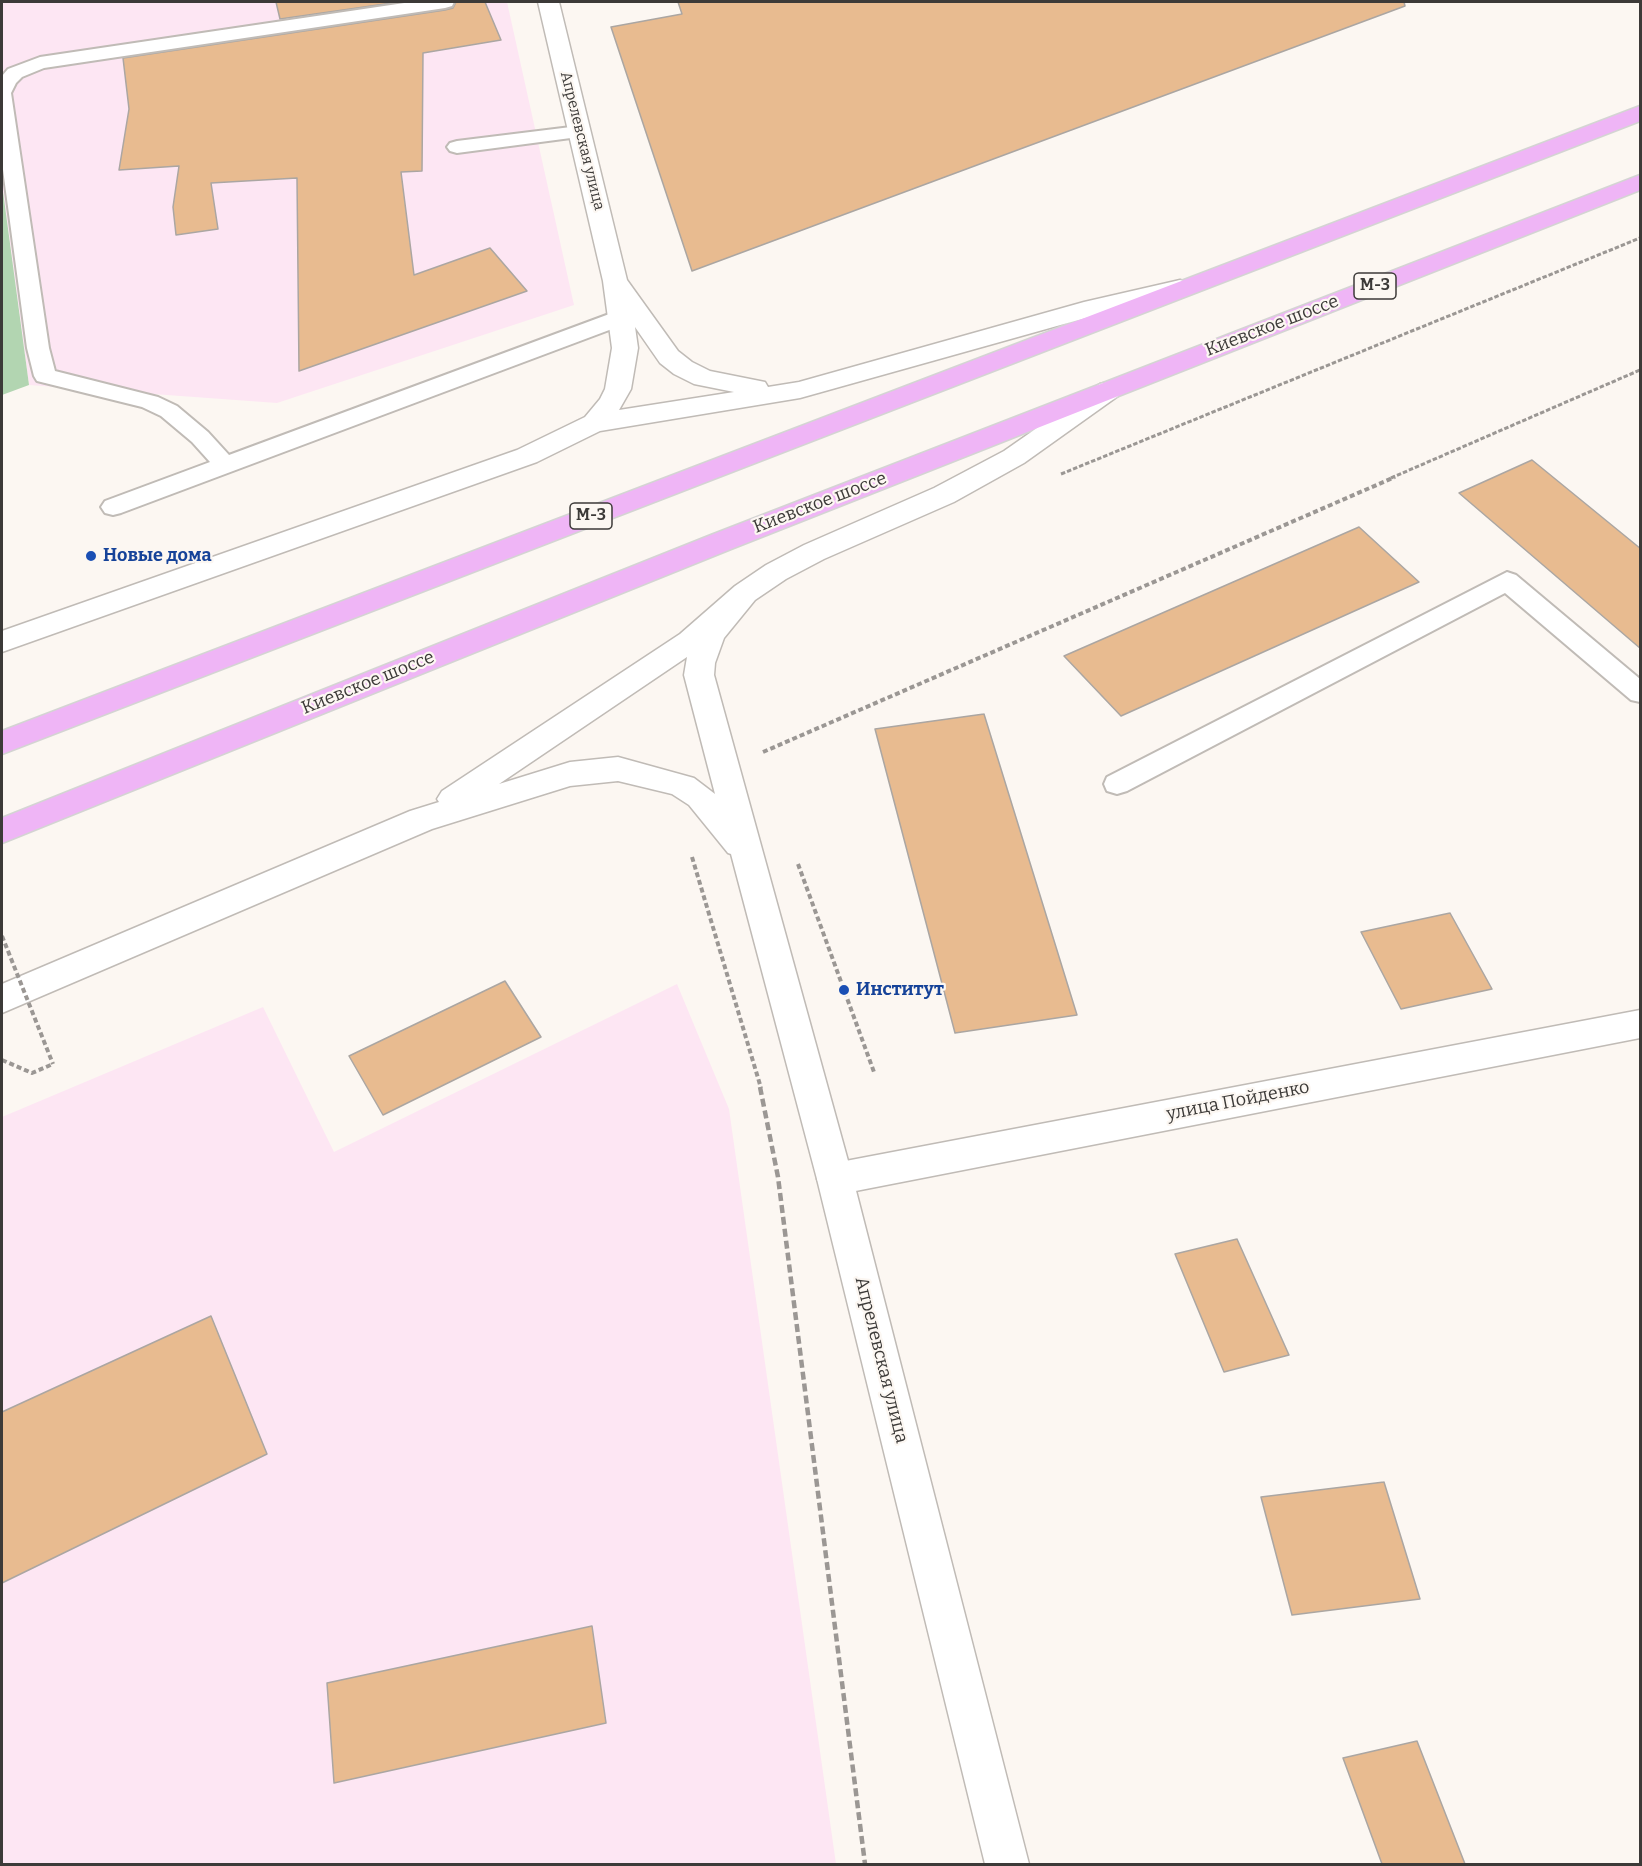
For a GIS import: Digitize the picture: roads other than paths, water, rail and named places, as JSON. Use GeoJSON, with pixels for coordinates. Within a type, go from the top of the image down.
{"type":"FeatureCollection","features":[{"type":"Feature","properties":{"kind":"highway","name":"М-3"},"geometry":{"type":"LineString","coordinates":[[2,743],[1180,288],[1641,113]]}},
{"type":"Feature","properties":{"kind":"highway","name":"Киевское шоссе"},"geometry":{"type":"LineString","coordinates":[[2,831],[721,542],[1641,182]]}},
{"type":"Feature","properties":{"kind":"street","name":"Апрелевская улица"},"geometry":{"type":"LineString","coordinates":[[548,2],[615,281],[624,348],[618,390],[611,403],[594,423]]}},
{"type":"Feature","properties":{"kind":"street"},"geometry":{"type":"LineString","coordinates":[[615,281],[669,357],[683,368],[703,378],[752,388],[838,380]]}},
{"type":"Feature","properties":{"kind":"street"},"geometry":{"type":"LineString","coordinates":[[2,642],[527,456],[594,423],[800,390],[1084,310],[1180,288]]}},
{"type":"Feature","properties":{"kind":"street"},"geometry":{"type":"LineString","coordinates":[[421,820],[690,641],[745,593],[776,572],[814,552],[944,495],[1004,462],[1109,390]]}},
{"type":"Feature","properties":{"kind":"street","name":"Апрелевская улица"},"geometry":{"type":"LineString","coordinates":[[745,593],[711,634],[700,663],[699,675],[750,857],[835,1179],[1007,1864]]}},
{"type":"Feature","properties":{"kind":"street"},"geometry":{"type":"LineString","coordinates":[[2,999],[421,820],[570,774],[618,769],[683,786],[700,797],[750,857]]}},
{"type":"Feature","properties":{"kind":"street","name":"улица Пойденко"},"geometry":{"type":"LineString","coordinates":[[835,1179],[1641,1024]]}},
{"type":"Feature","properties":{"kind":"lane"},"geometry":{"type":"LineString","coordinates":[[225,465],[200,437],[169,411],[150,402],[45,376],[38,348],[2,93],[7,81],[15,73],[40,63],[445,2]]}},
{"type":"Feature","properties":{"kind":"lane"},"geometry":{"type":"LineString","coordinates":[[457,147],[579,132]]}},
{"type":"Feature","properties":{"kind":"lane"},"geometry":{"type":"LineString","coordinates":[[113,507],[620,318]]}},
{"type":"Feature","properties":{"kind":"lane"},"geometry":{"type":"LineString","coordinates":[[1117,784],[1507,581],[1641,693]]}},
{"type":"Feature","properties":{"kind":"place","name":"Новые дома"},"geometry":{"type":"Point","coordinates":[91,556]}},
{"type":"Feature","properties":{"kind":"place","name":"Институт"},"geometry":{"type":"Point","coordinates":[844,990]}}]}
